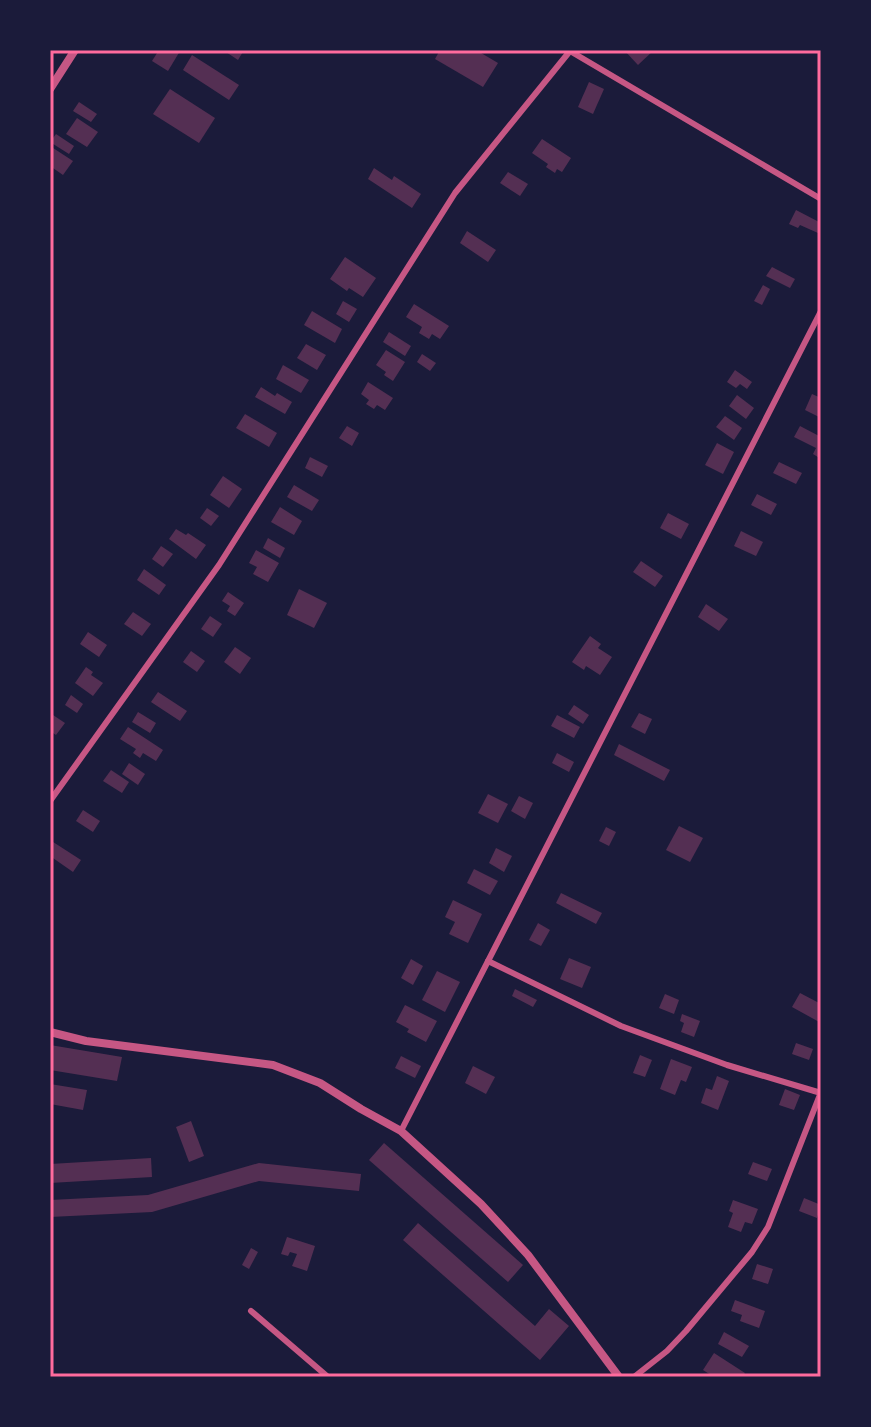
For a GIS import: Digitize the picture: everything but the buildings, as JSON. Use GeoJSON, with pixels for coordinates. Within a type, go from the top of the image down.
{"type":"FeatureCollection","features":[{"type":"Feature","properties":{"kind":"street"},"geometry":{"type":"LineString","coordinates":[[50,89],[75,50]]}},
{"type":"Feature","properties":{"kind":"street"},"geometry":{"type":"LineString","coordinates":[[50,801],[219,565],[455,193],[570,51],[821,199]]}},
{"type":"Feature","properties":{"kind":"street"},"geometry":{"type":"LineString","coordinates":[[401,1131],[821,311]]}},
{"type":"Feature","properties":{"kind":"street"},"geometry":{"type":"LineString","coordinates":[[488,961],[621,1026],[727,1065],[821,1093],[768,1227],[752,1252],[686,1331],[634,1377]]}},
{"type":"Feature","properties":{"kind":"street"},"geometry":{"type":"LineString","coordinates":[[50,1032],[86,1041],[273,1065],[320,1083],[401,1131],[481,1204],[528,1255],[619,1377]]}},
{"type":"Feature","properties":{"kind":"street"},"geometry":{"type":"LineString","coordinates":[[251,1311],[328,1377]]}}]}
